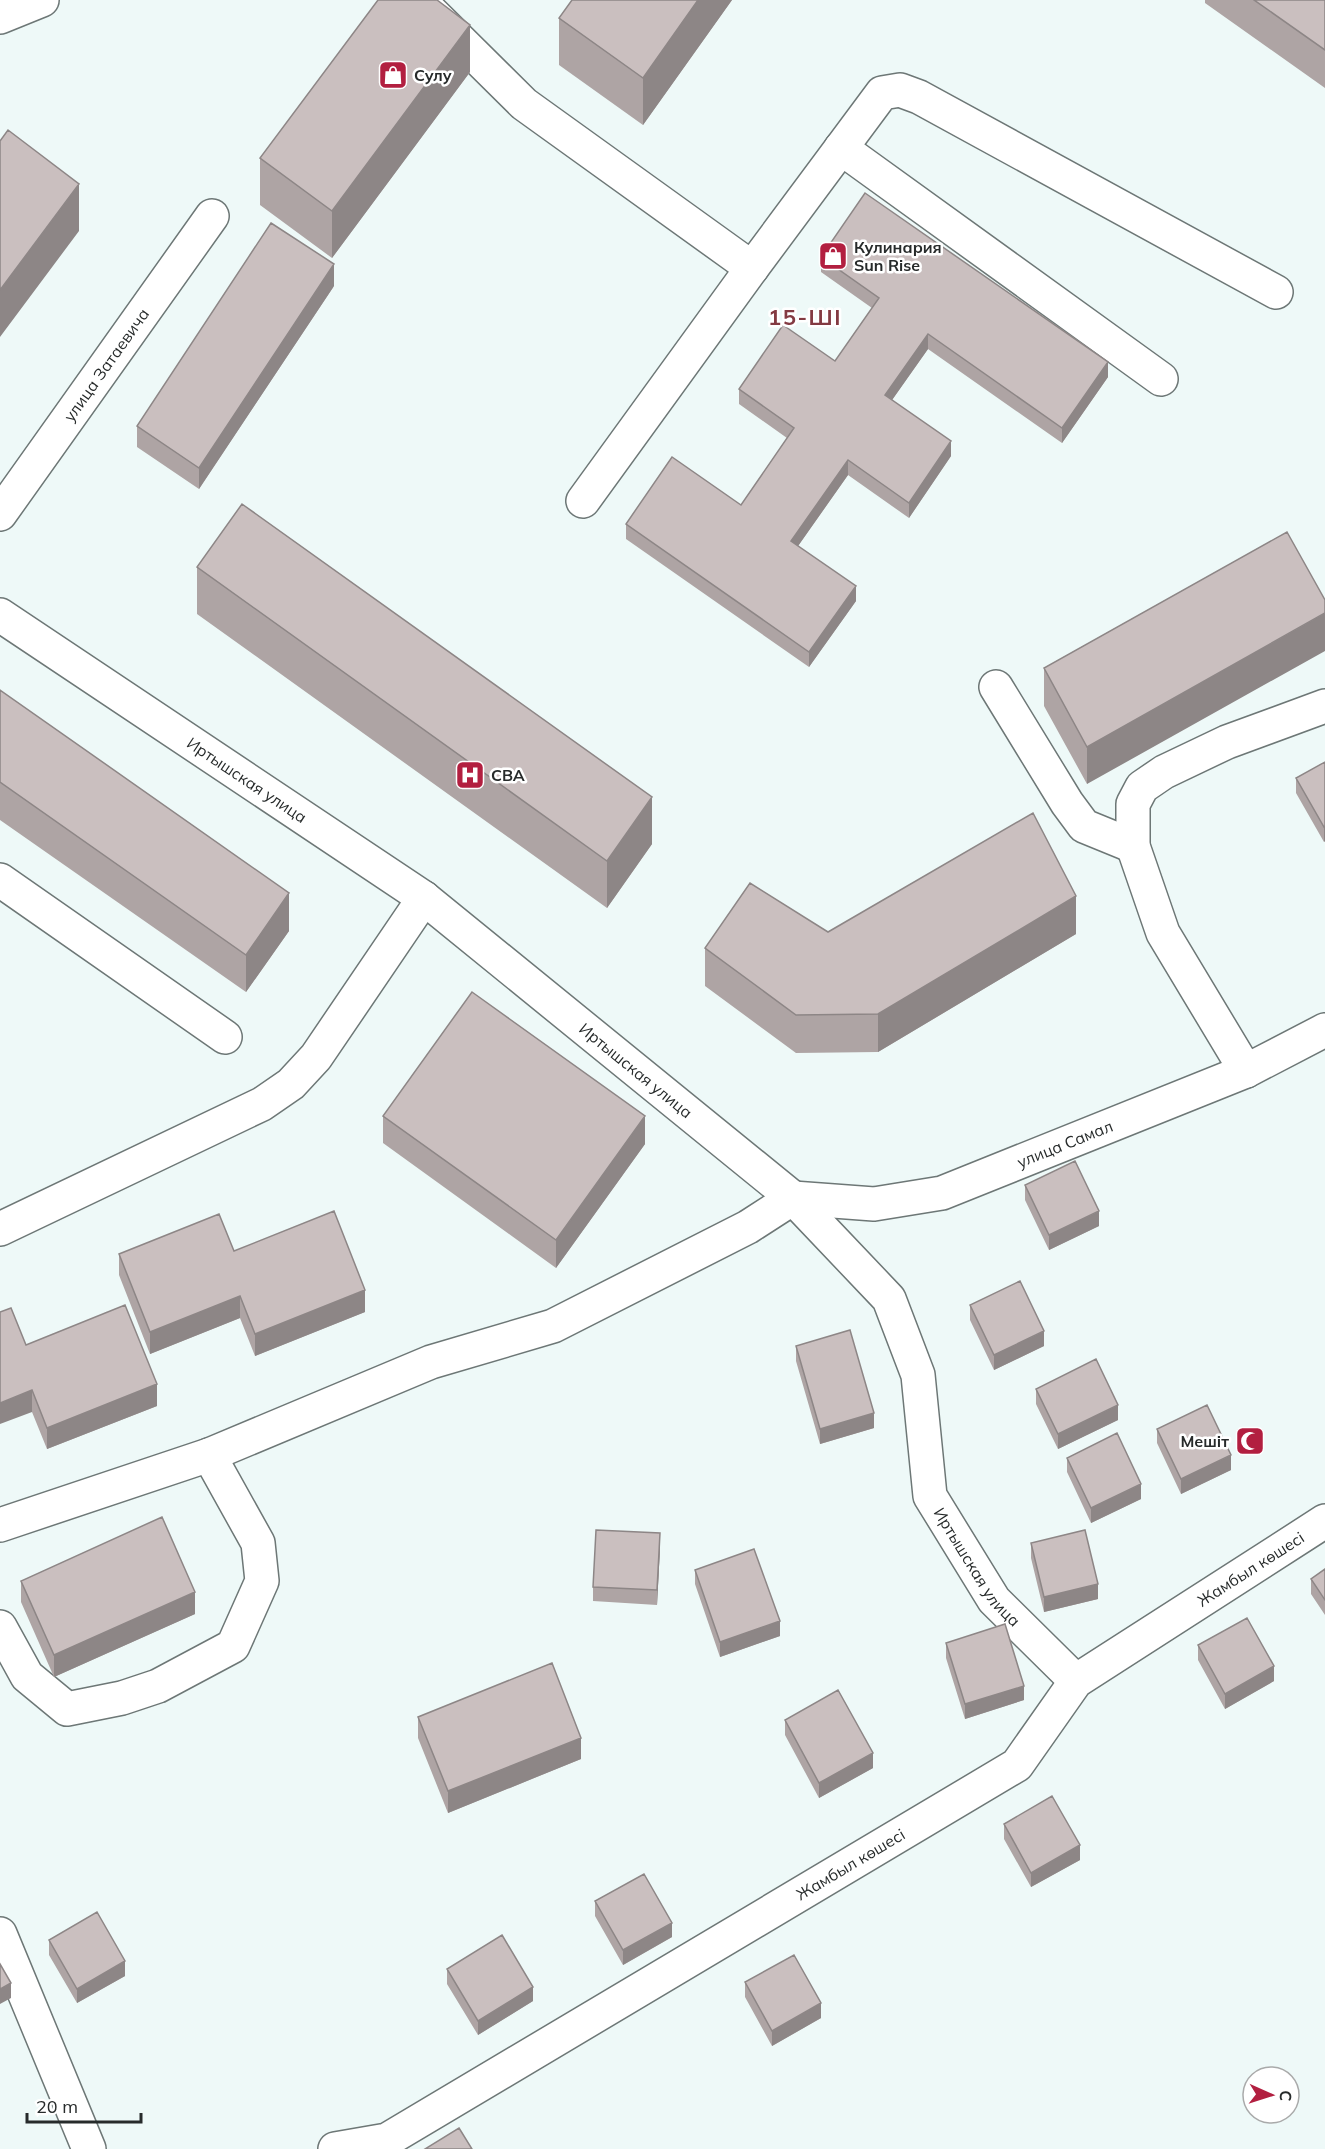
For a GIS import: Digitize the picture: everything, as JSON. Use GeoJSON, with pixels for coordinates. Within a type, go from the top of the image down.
{"type":"FeatureCollection","features":[{"type":"Feature","properties":{"kind":"street"},"geometry":{"type":"LineString","coordinates":[[0,17],[42,0]]}},
{"type":"Feature","properties":{"kind":"street"},"geometry":{"type":"LineString","coordinates":[[419,0],[524,104],[752,268]]}},
{"type":"Feature","properties":{"kind":"street"},"geometry":{"type":"LineString","coordinates":[[584,501],[882,93],[900,90],[919,97],[1276,292]]}},
{"type":"Feature","properties":{"kind":"street"},"geometry":{"type":"LineString","coordinates":[[841,148],[1161,379]]}},
{"type":"Feature","properties":{"kind":"street","name":"улица Затаевича"},"geometry":{"type":"LineString","coordinates":[[0,514],[212,216]]}},
{"type":"Feature","properties":{"kind":"street","name":"Иртышская улица"},"geometry":{"type":"LineString","coordinates":[[0,615],[424,898],[793,1198],[889,1299],[918,1375],[930,1496],[994,1600],[1076,1681]]}},
{"type":"Feature","properties":{"kind":"street"},"geometry":{"type":"LineString","coordinates":[[996,687],[1067,803],[1084,825],[1133,846]]}},
{"type":"Feature","properties":{"kind":"street"},"geometry":{"type":"LineString","coordinates":[[1246,1071],[1163,933],[1133,846],[1133,804],[1142,787],[1164,772],[1227,742],[1325,706]]}},
{"type":"Feature","properties":{"kind":"street"},"geometry":{"type":"LineString","coordinates":[[0,880],[225,1037]]}},
{"type":"Feature","properties":{"kind":"street"},"geometry":{"type":"LineString","coordinates":[[0,1229],[262,1104],[291,1084],[316,1057],[424,898]]}},
{"type":"Feature","properties":{"kind":"street","name":"улица Самал"},"geometry":{"type":"LineString","coordinates":[[793,1198],[874,1204],[942,1192],[1246,1071],[1325,1030]]}},
{"type":"Feature","properties":{"kind":"street"},"geometry":{"type":"LineString","coordinates":[[0,1525],[208,1455],[431,1362],[553,1326],[748,1227],[793,1198]]}},
{"type":"Feature","properties":{"kind":"street"},"geometry":{"type":"LineString","coordinates":[[0,1627],[27,1676],[67,1709],[122,1698],[158,1686],[233,1646],[262,1581],[258,1543],[208,1455]]}},
{"type":"Feature","properties":{"kind":"street","name":"Жамбыл көшесі"},"geometry":{"type":"LineString","coordinates":[[335,2149],[387,2140],[1017,1765],[1076,1681],[1325,1521]]}},
{"type":"Feature","properties":{"kind":"street"},"geometry":{"type":"LineString","coordinates":[[0,1934],[89,2149]]}},
{"type":"Feature","properties":{"kind":"building"},"geometry":{"type":"Polygon","coordinates":[[[378,0],[437,0],[470,25],[332,211],[260,158],[378,0]]]}},
{"type":"Feature","properties":{"kind":"building"},"geometry":{"type":"Polygon","coordinates":[[[572,0],[698,0],[643,78],[559,18],[572,0]]]}},
{"type":"Feature","properties":{"kind":"building"},"geometry":{"type":"Polygon","coordinates":[[[1254,0],[1325,0],[1325,50],[1254,0]]]}},
{"type":"Feature","properties":{"kind":"building"},"geometry":{"type":"Polygon","coordinates":[[[8,130],[79,184],[0,290],[0,141],[8,130]]]}},
{"type":"Feature","properties":{"kind":"building"},"geometry":{"type":"Polygon","coordinates":[[[865,193],[1108,362],[1062,428],[928,334],[885,395],[951,441],[909,503],[848,460],[791,541],[856,586],[809,652],[626,524],[672,457],[741,505],[794,428],[739,389],[783,325],[835,361],[879,298],[821,257],[865,193]]]}},
{"type":"Feature","properties":{"kind":"building"},"geometry":{"type":"Polygon","coordinates":[[[271,223],[334,264],[199,468],[137,426],[271,223]]]}},
{"type":"Feature","properties":{"kind":"building"},"geometry":{"type":"Polygon","coordinates":[[[242,504],[652,797],[607,861],[197,567],[242,504]]]}},
{"type":"Feature","properties":{"kind":"building"},"geometry":{"type":"Polygon","coordinates":[[[1287,532],[1325,600],[1325,613],[1087,747],[1044,668],[1287,532]]]}},
{"type":"Feature","properties":{"kind":"building"},"geometry":{"type":"Polygon","coordinates":[[[0,690],[289,893],[246,955],[0,782],[0,690]]]}},
{"type":"Feature","properties":{"kind":"building"},"geometry":{"type":"Polygon","coordinates":[[[1325,762],[1325,826],[1324,827],[1296,778],[1325,762]]]}},
{"type":"Feature","properties":{"kind":"building"},"geometry":{"type":"Polygon","coordinates":[[[1033,813],[1076,896],[878,1014],[796,1015],[705,948],[750,883],[828,932],[1033,813]]]}},
{"type":"Feature","properties":{"kind":"building"},"geometry":{"type":"Polygon","coordinates":[[[472,992],[645,1116],[556,1240],[383,1116],[472,992]]]}},
{"type":"Feature","properties":{"kind":"building"},"geometry":{"type":"Polygon","coordinates":[[[1075,1161],[1099,1211],[1049,1235],[1025,1185],[1075,1161]]]}},
{"type":"Feature","properties":{"kind":"building"},"geometry":{"type":"Polygon","coordinates":[[[334,1211],[365,1290],[255,1334],[240,1296],[150,1332],[119,1254],[219,1214],[234,1251],[334,1211]]]}},
{"type":"Feature","properties":{"kind":"building"},"geometry":{"type":"Polygon","coordinates":[[[1020,1281],[1044,1331],[994,1355],[970,1305],[1020,1281]]]}},
{"type":"Feature","properties":{"kind":"building"},"geometry":{"type":"Polygon","coordinates":[[[125,1305],[157,1384],[47,1428],[32,1390],[0,1403],[0,1312],[11,1308],[26,1345],[125,1305]]]}},
{"type":"Feature","properties":{"kind":"building"},"geometry":{"type":"Polygon","coordinates":[[[850,1330],[874,1413],[820,1429],[796,1346],[850,1330]]]}},
{"type":"Feature","properties":{"kind":"building"},"geometry":{"type":"Polygon","coordinates":[[[1096,1359],[1118,1405],[1058,1434],[1036,1389],[1096,1359]]]}},
{"type":"Feature","properties":{"kind":"building"},"geometry":{"type":"Polygon","coordinates":[[[1207,1405],[1231,1455],[1181,1479],[1157,1429],[1207,1405]]]}},
{"type":"Feature","properties":{"kind":"building"},"geometry":{"type":"Polygon","coordinates":[[[1117,1433],[1141,1484],[1091,1508],[1067,1458],[1117,1433]]]}},
{"type":"Feature","properties":{"kind":"building"},"geometry":{"type":"Polygon","coordinates":[[[162,1517],[195,1592],[54,1655],[21,1581],[162,1517]]]}},
{"type":"Feature","properties":{"kind":"building"},"geometry":{"type":"Polygon","coordinates":[[[596,1530],[660,1533],[657,1590],[593,1587],[596,1530]]]}},
{"type":"Feature","properties":{"kind":"building"},"geometry":{"type":"Polygon","coordinates":[[[1085,1530],[1098,1584],[1044,1597],[1031,1543],[1085,1530]]]}},
{"type":"Feature","properties":{"kind":"building"},"geometry":{"type":"Polygon","coordinates":[[[754,1549],[780,1621],[720,1642],[695,1570],[754,1549]]]}},
{"type":"Feature","properties":{"kind":"building"},"geometry":{"type":"Polygon","coordinates":[[[1325,1569],[1325,1600],[1311,1579],[1325,1569]]]}},
{"type":"Feature","properties":{"kind":"building"},"geometry":{"type":"Polygon","coordinates":[[[1247,1618],[1274,1666],[1225,1694],[1198,1645],[1247,1618]]]}},
{"type":"Feature","properties":{"kind":"building"},"geometry":{"type":"Polygon","coordinates":[[[1005,1624],[1024,1686],[965,1704],[946,1643],[1005,1624]]]}},
{"type":"Feature","properties":{"kind":"building"},"geometry":{"type":"Polygon","coordinates":[[[552,1663],[581,1738],[448,1791],[418,1717],[552,1663]]]}},
{"type":"Feature","properties":{"kind":"building"},"geometry":{"type":"Polygon","coordinates":[[[838,1690],[873,1753],[819,1783],[785,1720],[838,1690]]]}},
{"type":"Feature","properties":{"kind":"building"},"geometry":{"type":"Polygon","coordinates":[[[1052,1796],[1080,1845],[1031,1873],[1004,1824],[1052,1796]]]}},
{"type":"Feature","properties":{"kind":"building"},"geometry":{"type":"Polygon","coordinates":[[[644,1874],[672,1923],[623,1950],[595,1901],[644,1874]]]}},
{"type":"Feature","properties":{"kind":"building"},"geometry":{"type":"Polygon","coordinates":[[[97,1912],[125,1961],[77,1989],[49,1940],[97,1912]]]}},
{"type":"Feature","properties":{"kind":"building"},"geometry":{"type":"Polygon","coordinates":[[[502,1935],[533,1987],[478,2021],[447,1969],[502,1935]]]}},
{"type":"Feature","properties":{"kind":"building"},"geometry":{"type":"Polygon","coordinates":[[[794,1955],[821,2003],[772,2031],[745,1982],[794,1955]]]}},
{"type":"Feature","properties":{"kind":"building"},"geometry":{"type":"Polygon","coordinates":[[[0,1964],[11,1983],[0,1989],[0,1964]]]}},
{"type":"Feature","properties":{"kind":"building"},"geometry":{"type":"Polygon","coordinates":[[[459,2128],[472,2149],[425,2149],[459,2128]]]}},
{"type":"Feature","properties":{"kind":"place","name":"Сулу"},"geometry":{"type":"Point","coordinates":[393,75]}},
{"type":"Feature","properties":{"kind":"place","name":"Кулинария Sun Rise"},"geometry":{"type":"Point","coordinates":[833,256]}},
{"type":"Feature","properties":{"kind":"place","name":"СВА"},"geometry":{"type":"Point","coordinates":[470,775]}},
{"type":"Feature","properties":{"kind":"place","name":"Мешіт"},"geometry":{"type":"Point","coordinates":[1250,1441]}},
{"type":"Feature","properties":{"kind":"district","name":"15-ШІ"},"geometry":{"type":"Point","coordinates":[805,317]}}]}
